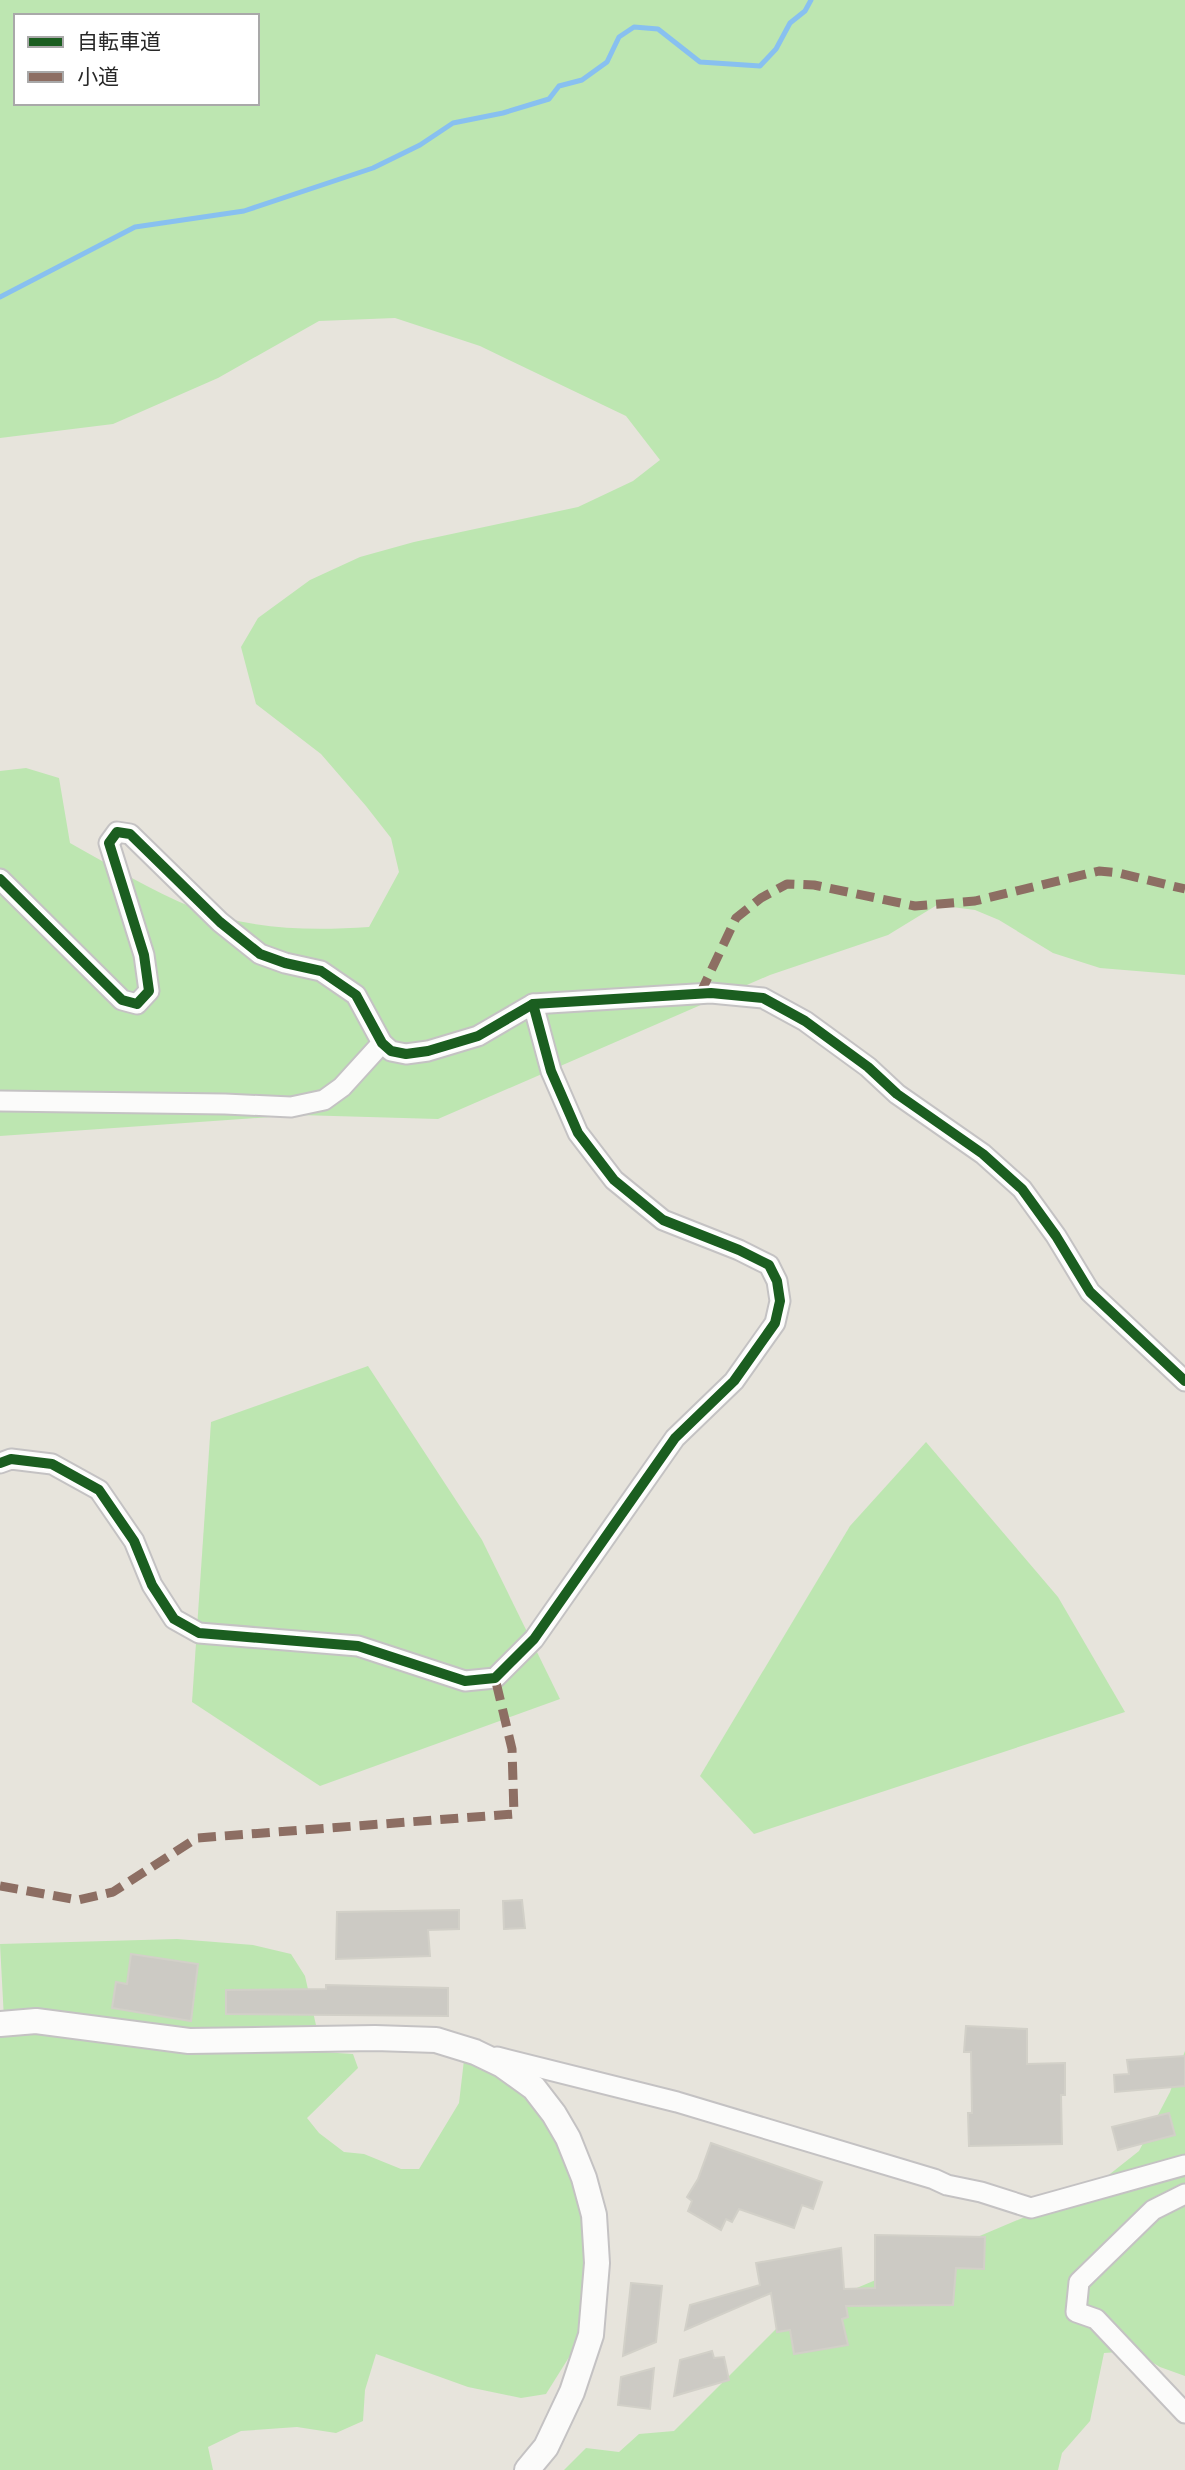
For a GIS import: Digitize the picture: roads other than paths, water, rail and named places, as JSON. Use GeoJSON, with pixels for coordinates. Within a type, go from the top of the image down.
{"type":"FeatureCollection","features":[{"type":"Feature","properties":{"kind":"street"},"geometry":{"type":"LineString","coordinates":[[0,879],[122,1000],[137,1004],[149,991],[144,955],[109,843],[117,832],[130,834],[220,922],[260,954],[321,971],[356,995],[382,1044],[391,1051],[406,1054],[428,1051],[478,1036],[533,1004],[711,993],[763,998],[805,1021],[868,1067],[897,1094],[982,1154],[1022,1189],[1056,1236],[1090,1292],[1185,1381]]}},
{"type":"Feature","properties":{"kind":"street"},"geometry":{"type":"LineString","coordinates":[[0,1462],[11,1459],[52,1464],[99,1490],[134,1541],[152,1585],[174,1619],[199,1633],[358,1646],[465,1681],[495,1678],[534,1639],[675,1438],[734,1381],[775,1322],[780,1301],[777,1281],[769,1265],[663,1220],[614,1180],[578,1133],[551,1071],[533,1004]]}},
{"type":"Feature","properties":{"kind":"street"},"geometry":{"type":"LineString","coordinates":[[0,1101],[292,1107],[324,1100],[342,1087],[382,1044]]}},
{"type":"Feature","properties":{"kind":"street"},"geometry":{"type":"LineString","coordinates":[[0,2024],[36,2021],[189,2041],[375,2038],[436,2040],[677,2102],[1031,2208],[1185,2165]]}},
{"type":"Feature","properties":{"kind":"street"},"geometry":{"type":"LineString","coordinates":[[475,2052],[502,2065],[534,2088],[554,2114],[568,2138],[584,2178],[594,2216],[597,2263],[591,2335],[572,2392],[546,2447],[527,2470]]}},
{"type":"Feature","properties":{"kind":"street"},"geometry":{"type":"LineString","coordinates":[[1185,2194],[1153,2210],[1079,2282],[1076,2312],[1096,2319],[1185,2413]]}},
{"type":"Feature","properties":{"kind":"waterway"},"geometry":{"type":"LineString","coordinates":[[0,297],[135,227],[244,211],[373,168],[420,145],[453,123],[503,113],[549,99],[559,86],[582,80],[607,62],[619,37],[634,27],[658,29],[700,62],[760,66],[776,49],[790,23],[805,11],[811,0]]}}]}
